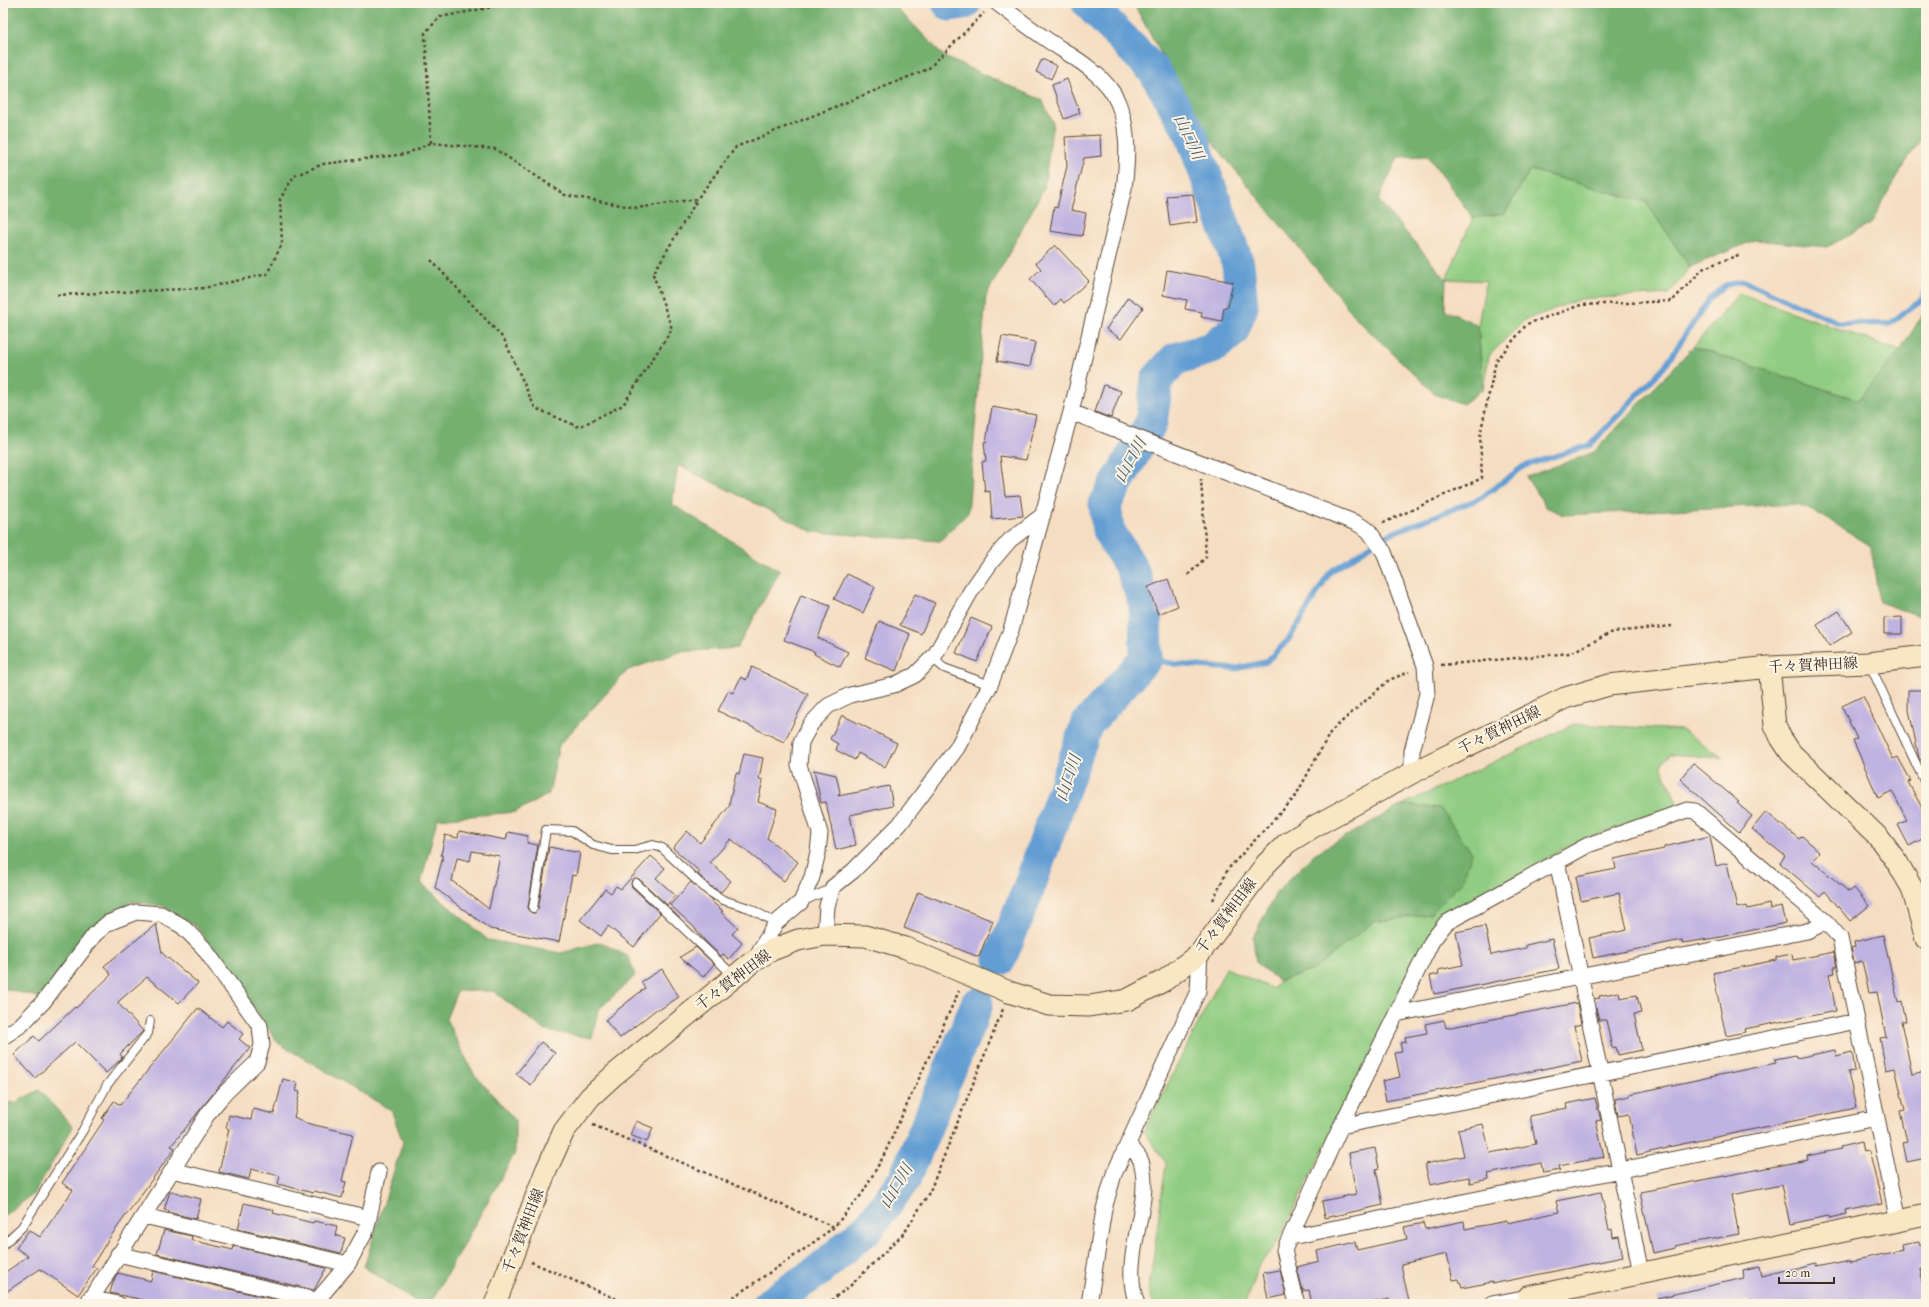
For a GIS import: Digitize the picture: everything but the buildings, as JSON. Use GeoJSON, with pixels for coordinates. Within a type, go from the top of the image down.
{"type":"FeatureCollection","features":[{"type":"Feature","properties":{"kind":"main road","name":"千々賀神田線"},"geometry":{"type":"LineString","coordinates":[[496,1304],[545,1172],[564,1131],[590,1097],[614,1075],[752,962],[779,947],[798,940],[825,935],[865,936],[906,948],[1009,992],[1049,1005],[1089,1006],[1127,1000],[1165,980],[1200,953],[1266,864],[1287,843],[1313,827],[1412,773],[1565,698],[1602,687],[1769,667],[1868,663],[1926,656]]}},
{"type":"Feature","properties":{"kind":"main road"},"geometry":{"type":"LineString","coordinates":[[1769,667],[1775,725],[1781,738],[1790,753],[1879,838],[1897,862],[1912,888],[1926,939]]}},
{"type":"Feature","properties":{"kind":"main road"},"geometry":{"type":"LineString","coordinates":[[1528,1300],[1641,1273],[1926,1214]]}},
{"type":"Feature","properties":{"kind":"street"},"geometry":{"type":"LineString","coordinates":[[825,935],[827,906],[833,887],[853,871],[900,824],[958,748],[990,684],[1011,630],[1071,412],[1124,189],[1127,161],[1124,124],[1113,93],[1094,72],[1023,24],[993,6]]}},
{"type":"Feature","properties":{"kind":"street"},"geometry":{"type":"LineString","coordinates":[[1071,412],[1356,523],[1368,530],[1384,552],[1425,666],[1427,694],[1412,751],[1412,773]]}},
{"type":"Feature","properties":{"kind":"street"},"geometry":{"type":"LineString","coordinates":[[752,962],[776,923],[801,902],[812,877],[818,852],[820,833],[799,765],[801,742],[811,724],[828,706],[850,695],[894,685],[914,675],[935,655],[971,591],[992,561],[1010,540],[1042,515]]}},
{"type":"Feature","properties":{"kind":"street"},"geometry":{"type":"LineString","coordinates":[[1296,1304],[1284,1250],[1341,1126],[1396,1014],[1432,942],[1446,923],[1588,845],[1687,810],[1695,811],[1826,922],[1840,938],[1898,1220]]}},
{"type":"Feature","properties":{"kind":"street"},"geometry":{"type":"LineString","coordinates":[[1557,861],[1641,1273]]}},
{"type":"Feature","properties":{"kind":"street"},"geometry":{"type":"LineString","coordinates":[[3,1037],[21,1025],[44,1002],[95,934],[108,923],[136,912],[161,914],[182,926],[204,947],[260,1026],[262,1045],[257,1062],[224,1094],[209,1112],[89,1301],[118,1304]]}},
{"type":"Feature","properties":{"kind":"street"},"geometry":{"type":"LineString","coordinates":[[1396,1014],[1808,931],[1826,922]]}},
{"type":"Feature","properties":{"kind":"street"},"geometry":{"type":"LineString","coordinates":[[1089,1304],[1104,1209],[1114,1174],[1198,991],[1200,953]]}},
{"type":"Feature","properties":{"kind":"street"},"geometry":{"type":"LineString","coordinates":[[1341,1126],[1857,1021]]}},
{"type":"Feature","properties":{"kind":"street"},"geometry":{"type":"LineString","coordinates":[[1291,1237],[1877,1118]]}},
{"type":"Feature","properties":{"kind":"street"},"geometry":{"type":"LineString","coordinates":[[1128,1144],[1141,1160],[1144,1184],[1131,1269],[1133,1293],[1137,1304]]}},
{"type":"Feature","properties":{"kind":"street"},"geometry":{"type":"LineString","coordinates":[[172,1170],[369,1218]]}},
{"type":"Feature","properties":{"kind":"street"},"geometry":{"type":"LineString","coordinates":[[118,1254],[315,1302],[348,1264],[366,1231],[379,1172]]}},
{"type":"Feature","properties":{"kind":"street"},"geometry":{"type":"LineString","coordinates":[[144,1216],[348,1264]]}},
{"type":"Feature","properties":{"kind":"street"},"geometry":{"type":"LineString","coordinates":[[1492,1304],[1528,1300]]}},
{"type":"Feature","properties":{"kind":"lane"},"geometry":{"type":"LineString","coordinates":[[935,655],[938,663],[944,668],[990,684]]}},
{"type":"Feature","properties":{"kind":"lane"},"geometry":{"type":"LineString","coordinates":[[1868,663],[1926,786]]}},
{"type":"Feature","properties":{"kind":"lane"},"geometry":{"type":"LineString","coordinates":[[533,908],[546,830],[572,831],[593,846],[612,850],[634,850],[653,845],[658,846],[707,890],[723,900],[749,908],[776,923]]}},
{"type":"Feature","properties":{"kind":"lane"},"geometry":{"type":"LineString","coordinates":[[636,883],[734,977]]}},
{"type":"Feature","properties":{"kind":"lane"},"geometry":{"type":"LineString","coordinates":[[801,902],[833,887]]}},
{"type":"Feature","properties":{"kind":"lane"},"geometry":{"type":"LineString","coordinates":[[3,1245],[22,1227],[83,1130],[107,1085],[148,1033],[150,1021]]}},
{"type":"Feature","properties":{"kind":"path"},"geometry":{"type":"LineString","coordinates":[[431,143],[425,33],[440,17],[493,7],[499,3]]}},
{"type":"Feature","properties":{"kind":"path"},"geometry":{"type":"LineString","coordinates":[[430,260],[504,339],[535,408],[579,427],[623,405],[672,329],[653,274],[697,199],[736,147],[928,69],[993,6]]}},
{"type":"Feature","properties":{"kind":"path"},"geometry":{"type":"LineString","coordinates":[[57,295],[204,288],[267,274],[282,244],[280,199],[294,176],[323,164],[406,154],[431,143],[495,149],[565,195],[637,208],[697,199]]}},
{"type":"Feature","properties":{"kind":"path"},"geometry":{"type":"LineString","coordinates":[[1368,530],[1482,478],[1480,435],[1496,360],[1527,324],[1581,305],[1672,301],[1704,268],[1741,254]]}},
{"type":"Feature","properties":{"kind":"path"},"geometry":{"type":"LineString","coordinates":[[1188,576],[1206,557],[1200,463]]}},
{"type":"Feature","properties":{"kind":"path"},"geometry":{"type":"LineString","coordinates":[[1212,903],[1228,869],[1295,797],[1331,731],[1389,680],[1425,666],[1570,653],[1613,632],[1672,626]]}},
{"type":"Feature","properties":{"kind":"path"},"geometry":{"type":"LineString","coordinates":[[723,1304],[806,1248],[834,1227],[862,1194],[883,1157],[967,974]]}},
{"type":"Feature","properties":{"kind":"path"},"geometry":{"type":"LineString","coordinates":[[826,1304],[849,1287],[904,1232],[930,1191],[1009,992]]}},
{"type":"Feature","properties":{"kind":"path"},"geometry":{"type":"LineString","coordinates":[[575,1117],[834,1227]]}},
{"type":"Feature","properties":{"kind":"path"},"geometry":{"type":"LineString","coordinates":[[514,1255],[628,1304]]}},
{"type":"Feature","properties":{"kind":"green space"},"geometry":{"type":"Polygon","coordinates":[[[3,3],[892,3],[946,58],[1042,100],[1053,123],[1044,188],[986,296],[968,513],[940,541],[813,532],[678,465],[672,504],[780,571],[737,648],[680,652],[628,670],[559,745],[549,794],[515,812],[437,819],[421,883],[488,940],[561,953],[600,942],[629,957],[635,976],[598,1010],[592,1038],[546,1031],[493,991],[457,991],[446,1019],[474,1074],[515,1120],[515,1153],[430,1304],[420,1304],[364,1267],[403,1142],[391,1110],[278,1043],[197,927],[163,906],[131,901],[41,998],[3,988],[3,3]]]}},
{"type":"Feature","properties":{"kind":"green space"},"geometry":{"type":"Polygon","coordinates":[[[1133,3],[1926,3],[1926,131],[1895,179],[1871,224],[1827,247],[1755,240],[1690,267],[1646,202],[1530,170],[1505,213],[1473,218],[1428,156],[1398,157],[1378,200],[1446,279],[1445,310],[1478,325],[1483,389],[1463,404],[1436,395],[1359,321],[1205,133],[1133,3]]]}},
{"type":"Feature","properties":{"kind":"green space"},"geometry":{"type":"Polygon","coordinates":[[[1530,170],[1646,202],[1690,267],[1669,294],[1580,299],[1523,321],[1489,356],[1483,389],[1478,325],[1486,281],[1446,279],[1473,218],[1505,213],[1530,170]]]}},
{"type":"Feature","properties":{"kind":"green space"},"geometry":{"type":"Polygon","coordinates":[[[1739,293],[1900,351],[1858,400],[1693,347],[1739,293]]]}},
{"type":"Feature","properties":{"kind":"green space"},"geometry":{"type":"Polygon","coordinates":[[[1926,309],[1926,618],[1879,602],[1871,546],[1821,515],[1797,504],[1564,515],[1546,507],[1526,477],[1594,452],[1693,347],[1858,400],[1900,351],[1926,309]]]}},
{"type":"Feature","properties":{"kind":"green space"},"geometry":{"type":"Polygon","coordinates":[[[1574,724],[1682,730],[1723,758],[1670,754],[1661,765],[1678,805],[1574,843],[1436,923],[1276,1245],[1258,1266],[1245,1304],[1153,1304],[1149,1289],[1166,1163],[1144,1131],[1226,968],[1273,989],[1279,981],[1313,970],[1373,922],[1430,914],[1472,853],[1440,808],[1402,805],[1574,724]]]}},
{"type":"Feature","properties":{"kind":"green space"},"geometry":{"type":"Polygon","coordinates":[[[1402,805],[1440,808],[1472,853],[1461,883],[1430,914],[1373,922],[1313,970],[1279,981],[1256,963],[1253,937],[1276,893],[1314,854],[1402,805]]]}},
{"type":"Feature","properties":{"kind":"green space"},"geometry":{"type":"Polygon","coordinates":[[[39,1090],[73,1127],[34,1194],[3,1216],[3,1102],[15,1103],[39,1090]]]}},
{"type":"Feature","properties":{"kind":"waterway","name":"山口川"},"geometry":{"type":"LineString","coordinates":[[948,3],[950,5],[965,3]]}},
{"type":"Feature","properties":{"kind":"waterway","name":"山口川"},"geometry":{"type":"LineString","coordinates":[[1000,959],[1027,893],[1087,724],[1146,658],[1145,603],[1131,567],[1108,530],[1105,504],[1151,423],[1157,379],[1175,359],[1212,348],[1232,332],[1242,307],[1238,264],[1191,134],[1154,71],[1088,3]]}},
{"type":"Feature","properties":{"kind":"waterway"},"geometry":{"type":"LineString","coordinates":[[1146,658],[1175,664],[1234,669],[1266,662],[1289,639],[1330,572],[1387,535],[1481,498],[1524,466],[1590,445],[1664,367],[1710,298],[1726,285],[1744,281],[1839,323],[1889,324],[1921,300],[1926,291]]}},
{"type":"Feature","properties":{"kind":"waterway","name":"山口川"},"geometry":{"type":"LineString","coordinates":[[769,1304],[818,1271],[870,1226],[905,1178],[977,1004]]}}]}
